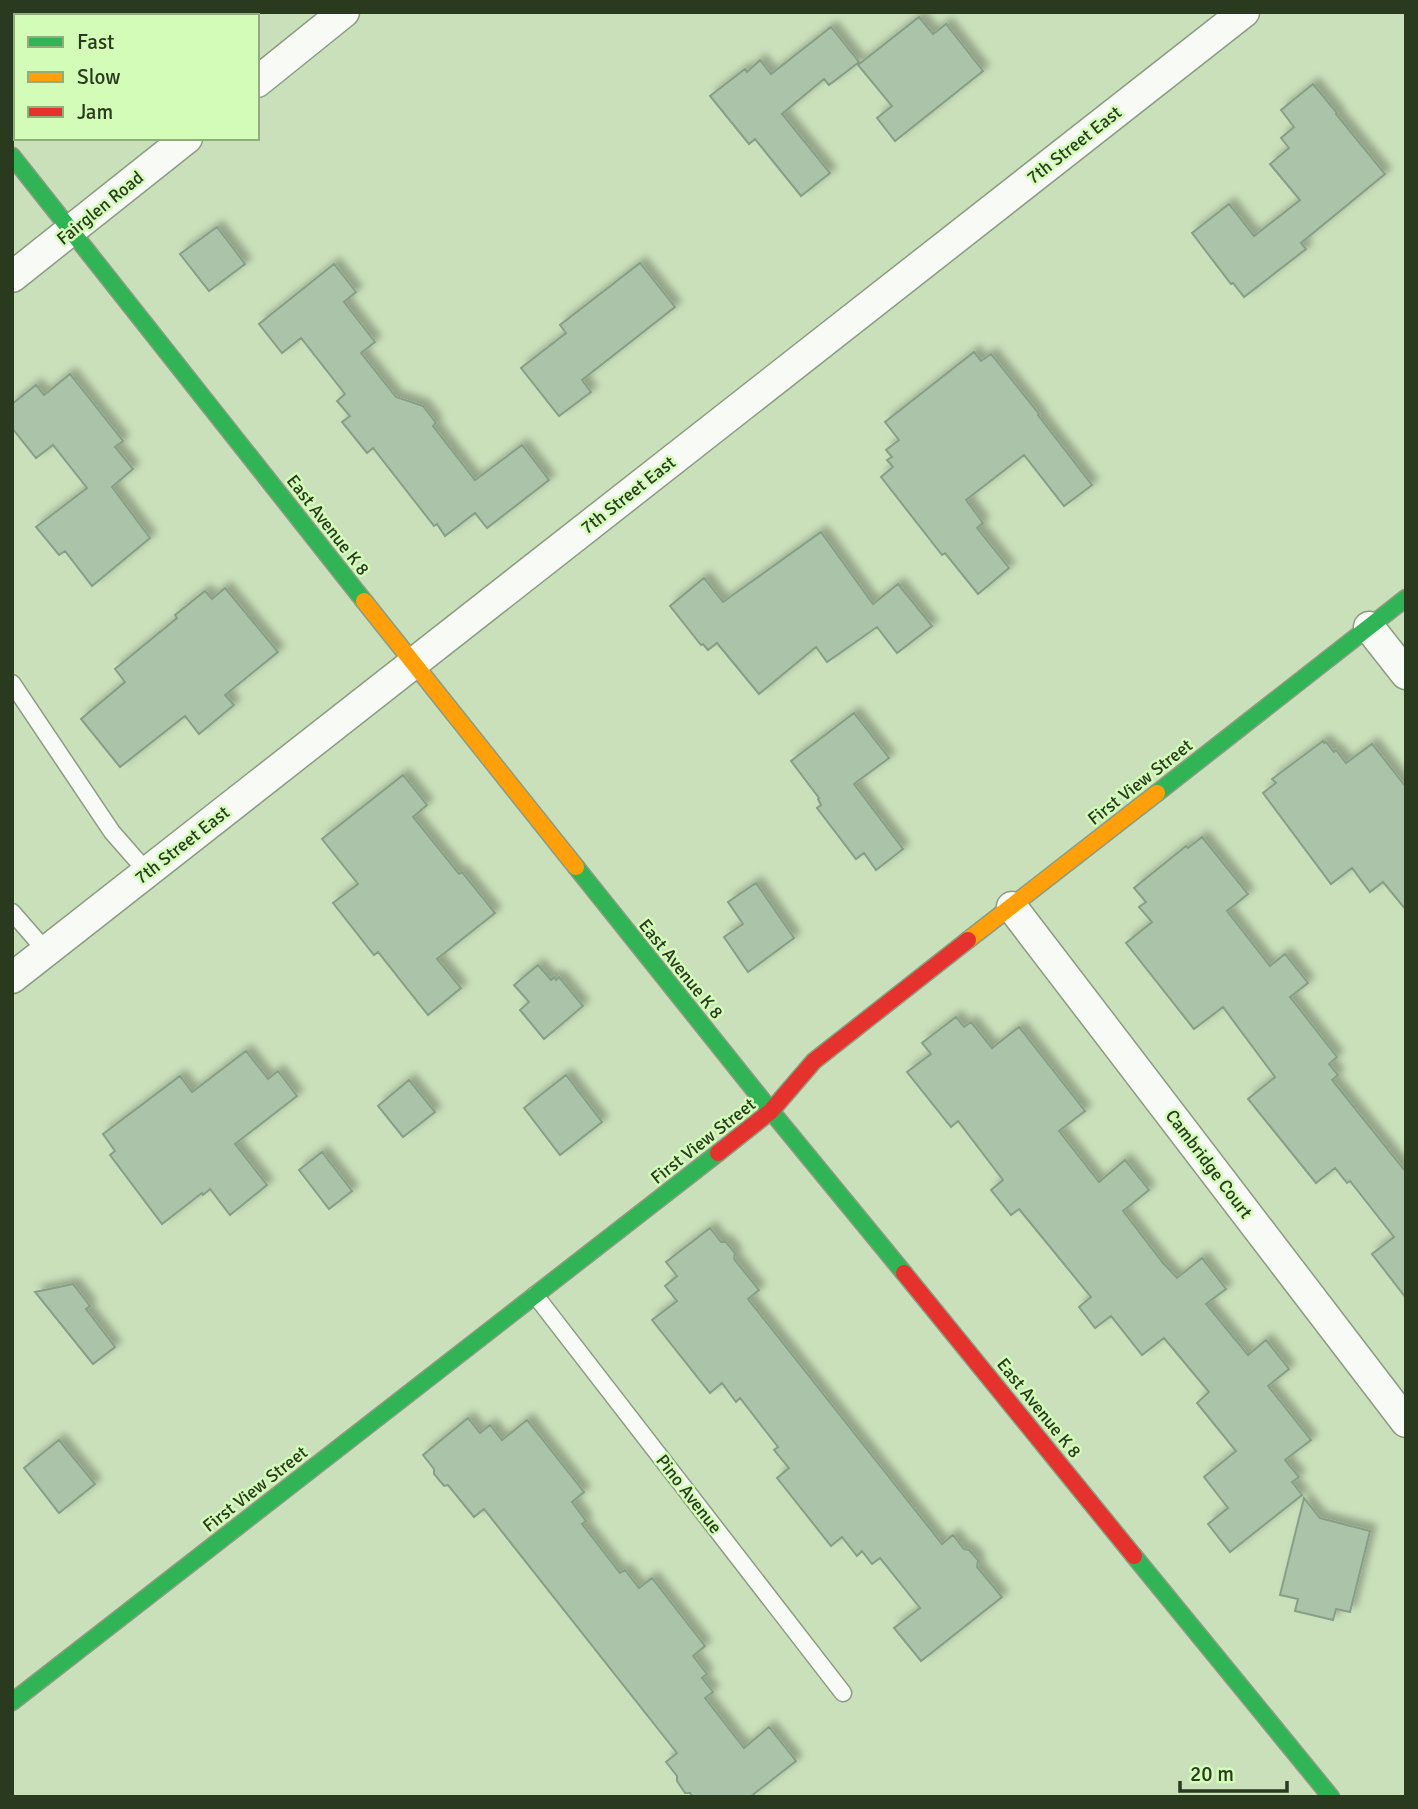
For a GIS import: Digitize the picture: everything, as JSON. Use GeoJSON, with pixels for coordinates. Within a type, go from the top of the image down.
{"type":"FeatureCollection","features":[{"type":"Feature","properties":{"kind":"street"},"geometry":{"type":"LineString","coordinates":[[259,80],[344,12]]}},
{"type":"Feature","properties":{"kind":"street","name":"7th Street East"},"geometry":{"type":"LineString","coordinates":[[12,978],[1244,12]]}},
{"type":"Feature","properties":{"kind":"street","name":"Fairglen Road"},"geometry":{"type":"LineString","coordinates":[[12,277],[184,140]]}},
{"type":"Feature","properties":{"kind":"street","name":"East Avenue K 8"},"geometry":{"type":"LineString","coordinates":[[12,156],[771,1111],[1331,1797]]}},
{"type":"Feature","properties":{"kind":"street","name":"First View Street"},"geometry":{"type":"LineString","coordinates":[[12,1702],[719,1153],[771,1111],[814,1061],[1406,598]]}},
{"type":"Feature","properties":{"kind":"street"},"geometry":{"type":"LineString","coordinates":[[1369,627],[1406,674]]}},
{"type":"Feature","properties":{"kind":"street","name":"Cambridge Court"},"geometry":{"type":"LineString","coordinates":[[1012,907],[1406,1422]]}},
{"type":"Feature","properties":{"kind":"lane"},"geometry":{"type":"LineString","coordinates":[[12,683],[112,832],[147,873]]}},
{"type":"Feature","properties":{"kind":"lane"},"geometry":{"type":"LineString","coordinates":[[12,912],[46,951]]}},
{"type":"Feature","properties":{"kind":"lane","name":"Pino Avenue"},"geometry":{"type":"LineString","coordinates":[[535,1295],[843,1693]]}},
{"type":"Feature","properties":{"kind":"building"},"geometry":{"type":"Polygon","coordinates":[[[919,17],[933,34],[946,24],[983,71],[895,141],[877,118],[892,106],[858,65],[919,17]]]}},
{"type":"Feature","properties":{"kind":"building"},"geometry":{"type":"Polygon","coordinates":[[[831,27],[859,62],[829,85],[824,79],[782,114],[830,173],[801,196],[755,139],[749,144],[710,96],[745,69],[747,72],[760,60],[771,74],[831,27]]]}},
{"type":"Feature","properties":{"kind":"building"},"geometry":{"type":"Polygon","coordinates":[[[1313,84],[1385,174],[1301,243],[1306,249],[1244,297],[1192,233],[1229,204],[1254,236],[1300,200],[1270,164],[1289,148],[1281,138],[1294,127],[1281,110],[1313,84]]]}},
{"type":"Feature","properties":{"kind":"building"},"geometry":{"type":"Polygon","coordinates":[[[217,227],[245,264],[209,291],[180,254],[217,227]]]}},
{"type":"Feature","properties":{"kind":"building"},"geometry":{"type":"Polygon","coordinates":[[[640,263],[675,307],[582,380],[591,392],[559,416],[521,368],[566,333],[560,325],[640,263]]]}},
{"type":"Feature","properties":{"kind":"building"},"geometry":{"type":"Polygon","coordinates":[[[334,264],[356,292],[344,302],[375,342],[361,353],[396,397],[423,406],[436,423],[433,426],[475,480],[522,445],[549,480],[487,528],[475,513],[445,536],[437,524],[434,526],[373,448],[367,453],[342,422],[350,416],[337,401],[345,394],[301,338],[282,353],[259,324],[334,264]]]}},
{"type":"Feature","properties":{"kind":"building"},"geometry":{"type":"Polygon","coordinates":[[[974,352],[981,361],[991,354],[1092,485],[1064,506],[1024,455],[966,500],[983,523],[977,528],[1009,568],[978,594],[945,553],[942,555],[881,477],[893,467],[887,460],[892,457],[886,450],[899,440],[885,422],[974,352]]]}},
{"type":"Feature","properties":{"kind":"building"},"geometry":{"type":"Polygon","coordinates":[[[70,374],[123,441],[115,447],[133,469],[112,487],[150,538],[92,586],[65,551],[59,555],[36,527],[87,488],[53,445],[36,458],[12,428],[12,404],[36,385],[44,395],[70,374]]]}},
{"type":"Feature","properties":{"kind":"building"},"geometry":{"type":"Polygon","coordinates":[[[821,532],[873,604],[898,584],[932,626],[897,653],[877,627],[827,662],[816,647],[759,694],[717,643],[708,650],[701,645],[670,606],[704,578],[723,602],[821,532]]]}},
{"type":"Feature","properties":{"kind":"building"},"geometry":{"type":"Polygon","coordinates":[[[225,588],[278,652],[225,695],[234,705],[199,734],[185,716],[120,767],[81,719],[125,682],[115,669],[205,591],[212,599],[225,588]]]}},
{"type":"Feature","properties":{"kind":"building"},"geometry":{"type":"Polygon","coordinates":[[[854,713],[889,758],[854,784],[903,849],[876,870],[864,853],[856,859],[817,808],[821,805],[819,798],[791,761],[854,713]]]}},
{"type":"Feature","properties":{"kind":"building"},"geometry":{"type":"Polygon","coordinates":[[[1323,741],[1334,752],[1336,750],[1346,763],[1372,744],[1406,787],[1406,910],[1383,882],[1370,892],[1352,868],[1331,884],[1263,793],[1276,783],[1272,779],[1323,741]]]}},
{"type":"Feature","properties":{"kind":"building"},"geometry":{"type":"Polygon","coordinates":[[[403,775],[427,805],[413,817],[495,913],[437,959],[461,988],[428,1015],[378,952],[374,955],[333,903],[358,884],[322,839],[403,775]]]}},
{"type":"Feature","properties":{"kind":"building"},"geometry":{"type":"Polygon","coordinates":[[[1202,837],[1248,894],[1227,911],[1270,966],[1285,954],[1308,983],[1290,997],[1337,1057],[1329,1064],[1338,1075],[1332,1080],[1406,1172],[1406,1298],[1372,1254],[1394,1237],[1350,1181],[1347,1183],[1335,1168],[1316,1183],[1248,1099],[1275,1077],[1223,1007],[1194,1029],[1126,943],[1152,922],[1139,907],[1146,902],[1134,888],[1186,846],[1188,848],[1202,837]]]}},
{"type":"Feature","properties":{"kind":"building"},"geometry":{"type":"Polygon","coordinates":[[[756,883],[794,938],[748,972],[724,937],[743,924],[728,902],[756,883]]]}},
{"type":"Feature","properties":{"kind":"building"},"geometry":{"type":"Polygon","coordinates":[[[538,965],[551,980],[559,977],[583,1006],[544,1039],[520,1010],[529,1002],[514,985],[538,965]]]}},
{"type":"Feature","properties":{"kind":"building"},"geometry":{"type":"Polygon","coordinates":[[[956,1017],[964,1027],[971,1022],[992,1048],[1019,1027],[1085,1111],[1059,1131],[1099,1182],[1125,1160],[1149,1190],[1123,1211],[1163,1263],[1177,1278],[1202,1258],[1226,1289],[1206,1304],[1248,1355],[1266,1340],[1289,1369],[1268,1386],[1311,1440],[1285,1460],[1299,1477],[1292,1482],[1302,1495],[1230,1552],[1208,1524],[1228,1508],[1204,1477],[1236,1451],[1197,1403],[1209,1392],[1164,1338],[1142,1355],[1111,1316],[1095,1328],[1079,1307],[1091,1297],[1019,1209],[1011,1215],[991,1190],[1003,1180],[958,1121],[951,1127],[907,1072],[931,1054],[922,1043],[956,1017]]]}},
{"type":"Feature","properties":{"kind":"building"},"geometry":{"type":"Polygon","coordinates":[[[246,1051],[268,1079],[278,1071],[297,1096],[235,1144],[267,1185],[230,1215],[210,1189],[162,1224],[110,1155],[115,1151],[103,1134],[180,1076],[192,1092],[246,1051]]]}},
{"type":"Feature","properties":{"kind":"building"},"geometry":{"type":"Polygon","coordinates":[[[566,1075],[602,1122],[560,1155],[524,1108],[566,1075]]]}},
{"type":"Feature","properties":{"kind":"building"},"geometry":{"type":"Polygon","coordinates":[[[409,1080],[435,1112],[403,1137],[378,1106],[409,1080]]]}},
{"type":"Feature","properties":{"kind":"building"},"geometry":{"type":"Polygon","coordinates":[[[322,1152],[352,1191],[329,1209],[299,1170],[322,1152]]]}},
{"type":"Feature","properties":{"kind":"building"},"geometry":{"type":"Polygon","coordinates":[[[710,1228],[721,1242],[726,1242],[735,1253],[734,1259],[759,1290],[748,1299],[942,1544],[953,1535],[964,1549],[969,1550],[978,1560],[977,1567],[1002,1597],[921,1661],[894,1628],[920,1608],[880,1558],[872,1564],[862,1551],[857,1556],[842,1537],[831,1546],[777,1478],[789,1468],[774,1450],[778,1447],[740,1398],[736,1402],[722,1383],[710,1393],[652,1320],[677,1301],[665,1286],[677,1276],[666,1262],[710,1228]]]}},
{"type":"Feature","properties":{"kind":"building"},"geometry":{"type":"Polygon","coordinates":[[[73,1284],[90,1306],[86,1309],[115,1347],[93,1364],[35,1292],[73,1284]]]}},
{"type":"Feature","properties":{"kind":"building"},"geometry":{"type":"Polygon","coordinates":[[[468,1418],[480,1433],[490,1425],[502,1440],[527,1420],[584,1492],[572,1502],[586,1521],[582,1524],[620,1573],[625,1570],[639,1588],[652,1578],[705,1646],[693,1656],[707,1674],[702,1678],[713,1692],[705,1698],[744,1748],[769,1727],[796,1761],[750,1797],[693,1797],[690,1793],[685,1793],[666,1762],[677,1753],[484,1509],[474,1517],[448,1485],[444,1486],[434,1474],[434,1469],[423,1455],[468,1418]]]}},
{"type":"Feature","properties":{"kind":"building"},"geometry":{"type":"Polygon","coordinates":[[[59,1440],[95,1484],[59,1513],[24,1468],[59,1440]]]}},
{"type":"Feature","properties":{"kind":"building"},"geometry":{"type":"Polygon","coordinates":[[[1304,1498],[1320,1518],[1370,1531],[1350,1612],[1336,1609],[1333,1620],[1295,1611],[1298,1599],[1280,1595],[1304,1498]]]}},
{"type":"Feature","properties":{"kind":"traffic: fast"},"geometry":{"type":"LineString","coordinates":[[12,156],[364,601]]}},
{"type":"Feature","properties":{"kind":"traffic: fast"},"geometry":{"type":"LineString","coordinates":[[1157,793],[1406,598]]}},
{"type":"Feature","properties":{"kind":"traffic: fast"},"geometry":{"type":"LineString","coordinates":[[576,867],[904,1273]]}},
{"type":"Feature","properties":{"kind":"traffic: fast"},"geometry":{"type":"LineString","coordinates":[[12,1702],[718,1153]]}},
{"type":"Feature","properties":{"kind":"traffic: fast"},"geometry":{"type":"LineString","coordinates":[[1134,1556],[1331,1797]]}},
{"type":"Feature","properties":{"kind":"traffic: slow"},"geometry":{"type":"LineString","coordinates":[[364,601],[576,867]]}},
{"type":"Feature","properties":{"kind":"traffic: slow"},"geometry":{"type":"LineString","coordinates":[[968,940],[1157,793]]}},
{"type":"Feature","properties":{"kind":"traffic: jam"},"geometry":{"type":"LineString","coordinates":[[718,1153],[771,1111],[814,1061],[968,940]]}},
{"type":"Feature","properties":{"kind":"traffic: jam"},"geometry":{"type":"LineString","coordinates":[[904,1273],[1134,1556]]}}]}
